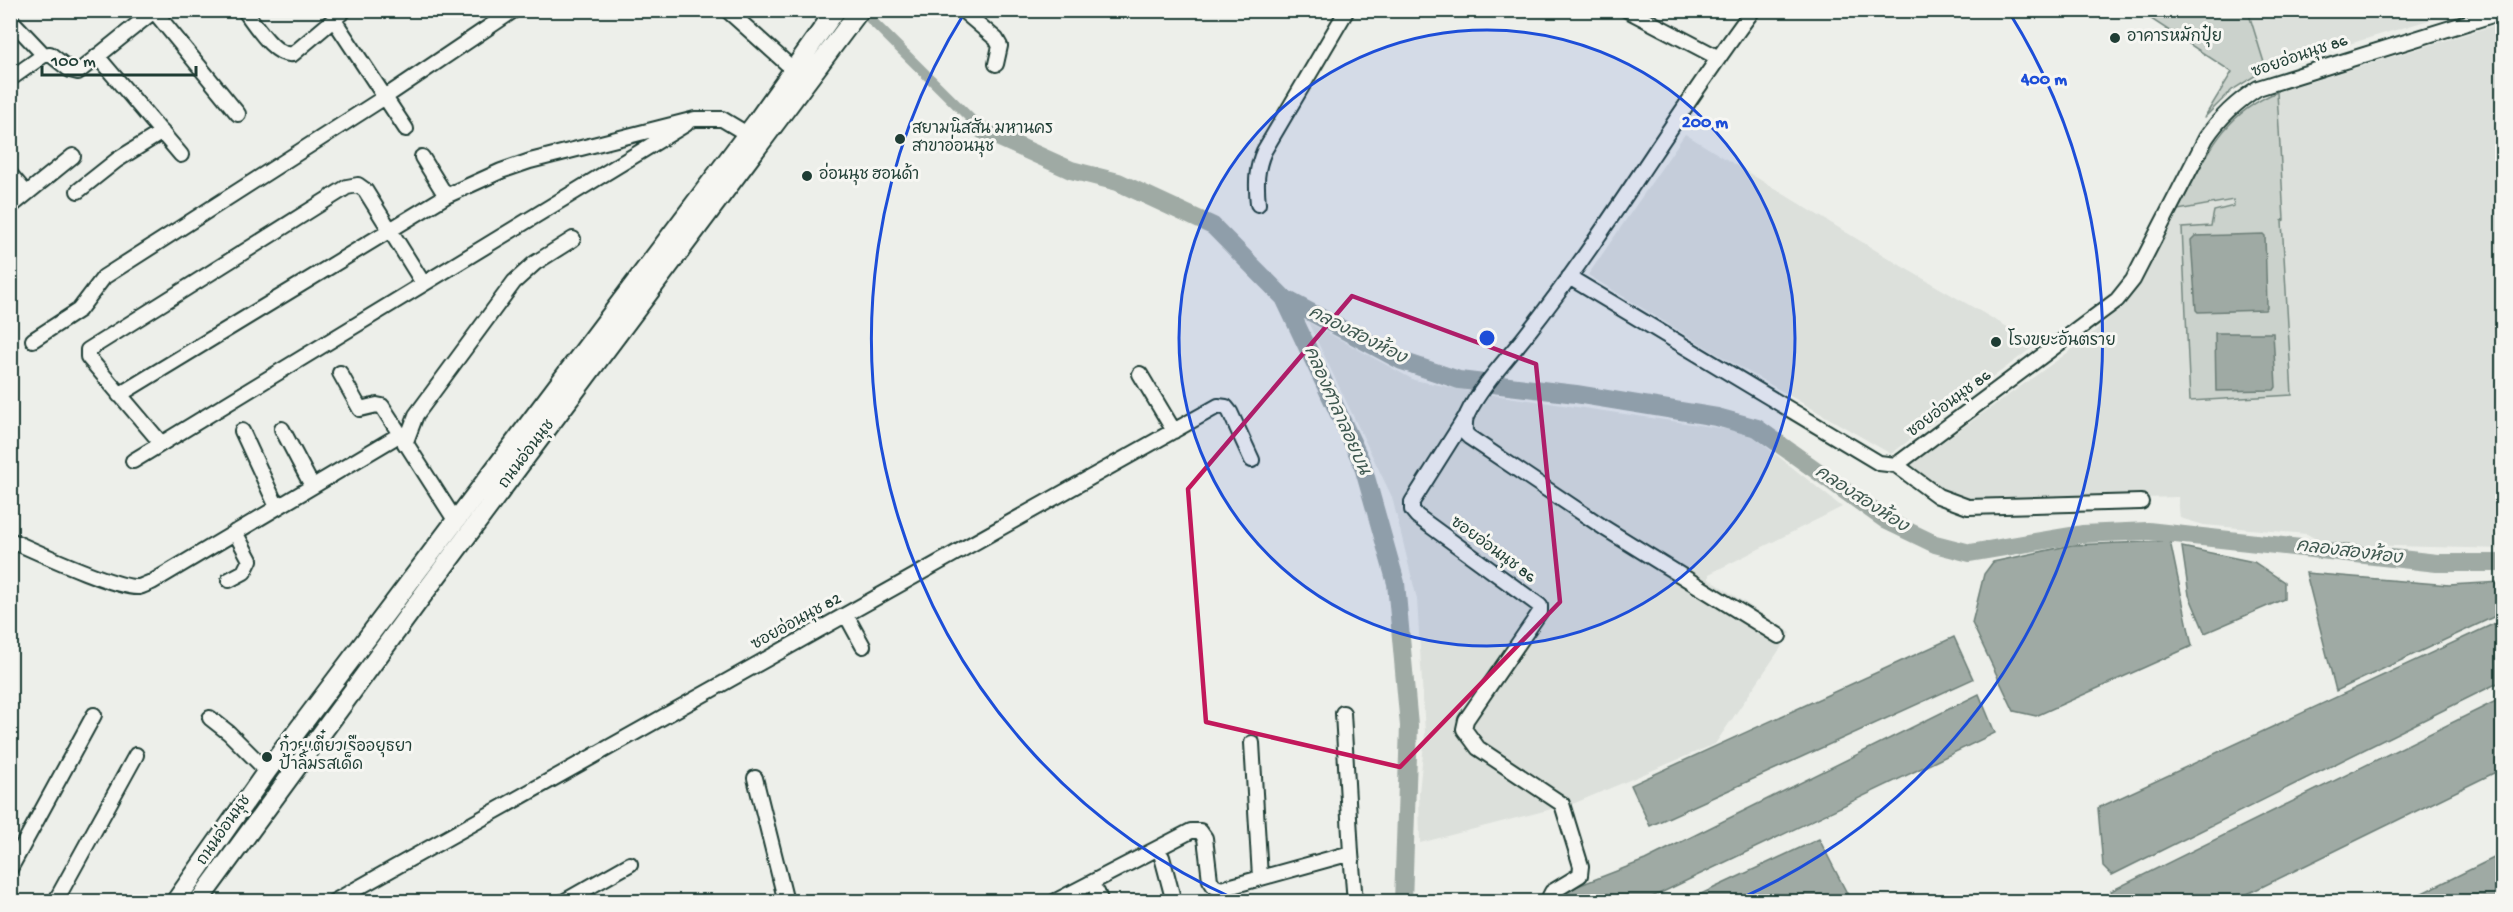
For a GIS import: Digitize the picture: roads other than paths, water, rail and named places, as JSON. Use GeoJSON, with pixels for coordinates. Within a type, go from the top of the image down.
{"type":"FeatureCollection","features":[{"type":"Feature","properties":{"kind":"main road","name":"ถนนอ่อนนุช"},"geometry":{"type":"LineString","coordinates":[[198,902],[431,584],[860,10]]}},
{"type":"Feature","properties":{"kind":"main road","name":"ถนนอ่อนนุช"},"geometry":{"type":"LineString","coordinates":[[175,902],[267,771],[454,519],[747,134],[833,15]]}},
{"type":"Feature","properties":{"kind":"main road"},"geometry":{"type":"LineString","coordinates":[[416,572],[431,584]]}},
{"type":"Feature","properties":{"kind":"street"},"geometry":{"type":"LineString","coordinates":[[247,12],[278,52],[286,56],[293,54],[345,10]]}},
{"type":"Feature","properties":{"kind":"street"},"geometry":{"type":"LineString","coordinates":[[33,340],[79,310],[104,277],[385,97],[514,10]]}},
{"type":"Feature","properties":{"kind":"street"},"geometry":{"type":"LineString","coordinates":[[727,10],[794,70]]}},
{"type":"Feature","properties":{"kind":"street"},"geometry":{"type":"LineString","coordinates":[[962,10],[996,39],[1000,46],[996,64]]}},
{"type":"Feature","properties":{"kind":"street"},"geometry":{"type":"LineString","coordinates":[[1258,204],[1256,180],[1258,163],[1347,10]]}},
{"type":"Feature","properties":{"kind":"street"},"geometry":{"type":"LineString","coordinates":[[1627,10],[1717,57]]}},
{"type":"Feature","properties":{"kind":"street","name":"ซอยอ่อนนุช 86"},"geometry":{"type":"LineString","coordinates":[[1547,902],[1552,892],[1580,875],[1581,866],[1562,804],[1478,748],[1464,729],[1466,720],[1540,612],[1540,606],[1417,516],[1412,510],[1412,502],[1479,397],[1569,277],[1717,57],[1753,10]]}},
{"type":"Feature","properties":{"kind":"street"},"geometry":{"type":"LineString","coordinates":[[10,79],[44,54],[58,58],[78,72],[154,11],[238,114]]}},
{"type":"Feature","properties":{"kind":"street","name":"ซอยอ่อนนุช 86"},"geometry":{"type":"LineString","coordinates":[[1896,465],[2117,300],[2133,280],[2187,171],[2206,138],[2220,118],[2242,98],[2258,88],[2502,12]]}},
{"type":"Feature","properties":{"kind":"street"},"geometry":{"type":"LineString","coordinates":[[10,19],[44,54]]}},
{"type":"Feature","properties":{"kind":"street"},"geometry":{"type":"LineString","coordinates":[[334,20],[406,129]]}},
{"type":"Feature","properties":{"kind":"street"},"geometry":{"type":"LineString","coordinates":[[98,56],[181,155]]}},
{"type":"Feature","properties":{"kind":"street"},"geometry":{"type":"LineString","coordinates":[[133,461],[423,282],[696,119]]}},
{"type":"Feature","properties":{"kind":"street"},"geometry":{"type":"LineString","coordinates":[[119,395],[446,196],[501,171],[530,161],[696,119],[722,119],[747,134]]}},
{"type":"Feature","properties":{"kind":"street"},"geometry":{"type":"LineString","coordinates":[[78,190],[117,160],[162,132]]}},
{"type":"Feature","properties":{"kind":"street"},"geometry":{"type":"LineString","coordinates":[[10,207],[73,156]]}},
{"type":"Feature","properties":{"kind":"street"},"geometry":{"type":"LineString","coordinates":[[422,158],[446,196]]}},
{"type":"Feature","properties":{"kind":"street"},"geometry":{"type":"LineString","coordinates":[[10,174],[26,193]]}},
{"type":"Feature","properties":{"kind":"street"},"geometry":{"type":"LineString","coordinates":[[161,442],[88,357],[88,350],[347,187],[358,185],[365,190],[423,282]]}},
{"type":"Feature","properties":{"kind":"street"},"geometry":{"type":"LineString","coordinates":[[10,540],[53,559],[125,585],[139,587],[152,582],[312,486],[402,440],[416,415],[514,282],[535,263],[573,239]]}},
{"type":"Feature","properties":{"kind":"street"},"geometry":{"type":"LineString","coordinates":[[1569,277],[1879,463],[1887,466],[1896,465],[1938,496],[1968,507],[2141,502]]}},
{"type":"Feature","properties":{"kind":"street"},"geometry":{"type":"LineString","coordinates":[[339,373],[360,409],[382,406],[454,519]]}},
{"type":"Feature","properties":{"kind":"street"},"geometry":{"type":"LineString","coordinates":[[1140,374],[1174,431]]}},
{"type":"Feature","properties":{"kind":"street","name":"ซอยอ่อนนุช 82"},"geometry":{"type":"LineString","coordinates":[[333,902],[1218,406],[1226,407],[1252,459]]}},
{"type":"Feature","properties":{"kind":"street"},"geometry":{"type":"LineString","coordinates":[[1466,416],[1465,433],[1469,437],[1606,529],[1779,636]]}},
{"type":"Feature","properties":{"kind":"street"},"geometry":{"type":"LineString","coordinates":[[282,429],[312,486]]}},
{"type":"Feature","properties":{"kind":"street"},"geometry":{"type":"LineString","coordinates":[[242,431],[277,507]]}},
{"type":"Feature","properties":{"kind":"street"},"geometry":{"type":"LineString","coordinates":[[229,580],[244,572],[250,560],[235,532]]}},
{"type":"Feature","properties":{"kind":"street"},"geometry":{"type":"LineString","coordinates":[[846,615],[863,646]]}},
{"type":"Feature","properties":{"kind":"street"},"geometry":{"type":"LineString","coordinates":[[1343,713],[1355,902]]}},
{"type":"Feature","properties":{"kind":"street"},"geometry":{"type":"LineString","coordinates":[[10,869],[94,716]]}},
{"type":"Feature","properties":{"kind":"street"},"geometry":{"type":"LineString","coordinates":[[210,718],[229,733],[267,771]]}},
{"type":"Feature","properties":{"kind":"street"},"geometry":{"type":"LineString","coordinates":[[1252,743],[1260,877]]}},
{"type":"Feature","properties":{"kind":"street"},"geometry":{"type":"LineString","coordinates":[[55,902],[136,755]]}},
{"type":"Feature","properties":{"kind":"street"},"geometry":{"type":"LineString","coordinates":[[755,778],[786,902]]}},
{"type":"Feature","properties":{"kind":"street"},"geometry":{"type":"LineString","coordinates":[[1054,902],[1191,831],[1200,831],[1205,838],[1210,880],[1221,889],[1351,853]]}},
{"type":"Feature","properties":{"kind":"street"},"geometry":{"type":"LineString","coordinates":[[1162,857],[1174,902]]}},
{"type":"Feature","properties":{"kind":"street"},"geometry":{"type":"LineString","coordinates":[[563,902],[630,864]]}},
{"type":"Feature","properties":{"kind":"waterway","name":"คลองศาลาลอยบน"},"geometry":{"type":"LineString","coordinates":[[861,10],[982,130]]}},
{"type":"Feature","properties":{"kind":"waterway","name":"คลองศาลาลอยบน"},"geometry":{"type":"LineString","coordinates":[[982,130],[1071,170],[1118,182],[1213,226],[1284,298],[1362,463],[1396,583],[1409,726],[1403,902]]}},
{"type":"Feature","properties":{"kind":"waterway","name":"คลองสองห้อง"},"geometry":{"type":"LineString","coordinates":[[1284,298],[1402,361],[1459,380],[1576,394],[1717,417],[1757,428],[1887,521],[1935,544],[1970,553],[2082,534],[2148,531],[2437,563],[2502,563]]}},
{"type":"Feature","properties":{"kind":"place","name":"อาคารหมักปุ๋ย"},"geometry":{"type":"Point","coordinates":[2115,38]}},
{"type":"Feature","properties":{"kind":"place","name":"สยามนิสสัน มหานคร สาขาอ่อนนุช"},"geometry":{"type":"Point","coordinates":[900,139]}},
{"type":"Feature","properties":{"kind":"place","name":"อ่อนนุช ฮอนด้า"},"geometry":{"type":"Point","coordinates":[807,176]}},
{"type":"Feature","properties":{"kind":"place","name":"โรงขยะอันตราย"},"geometry":{"type":"Point","coordinates":[1996,342]}},
{"type":"Feature","properties":{"kind":"place","name":"ก๋วยเตี๋ยวเรืออยุธยา ป้าลิ้มรสเด็ด"},"geometry":{"type":"Point","coordinates":[267,757]}}]}
